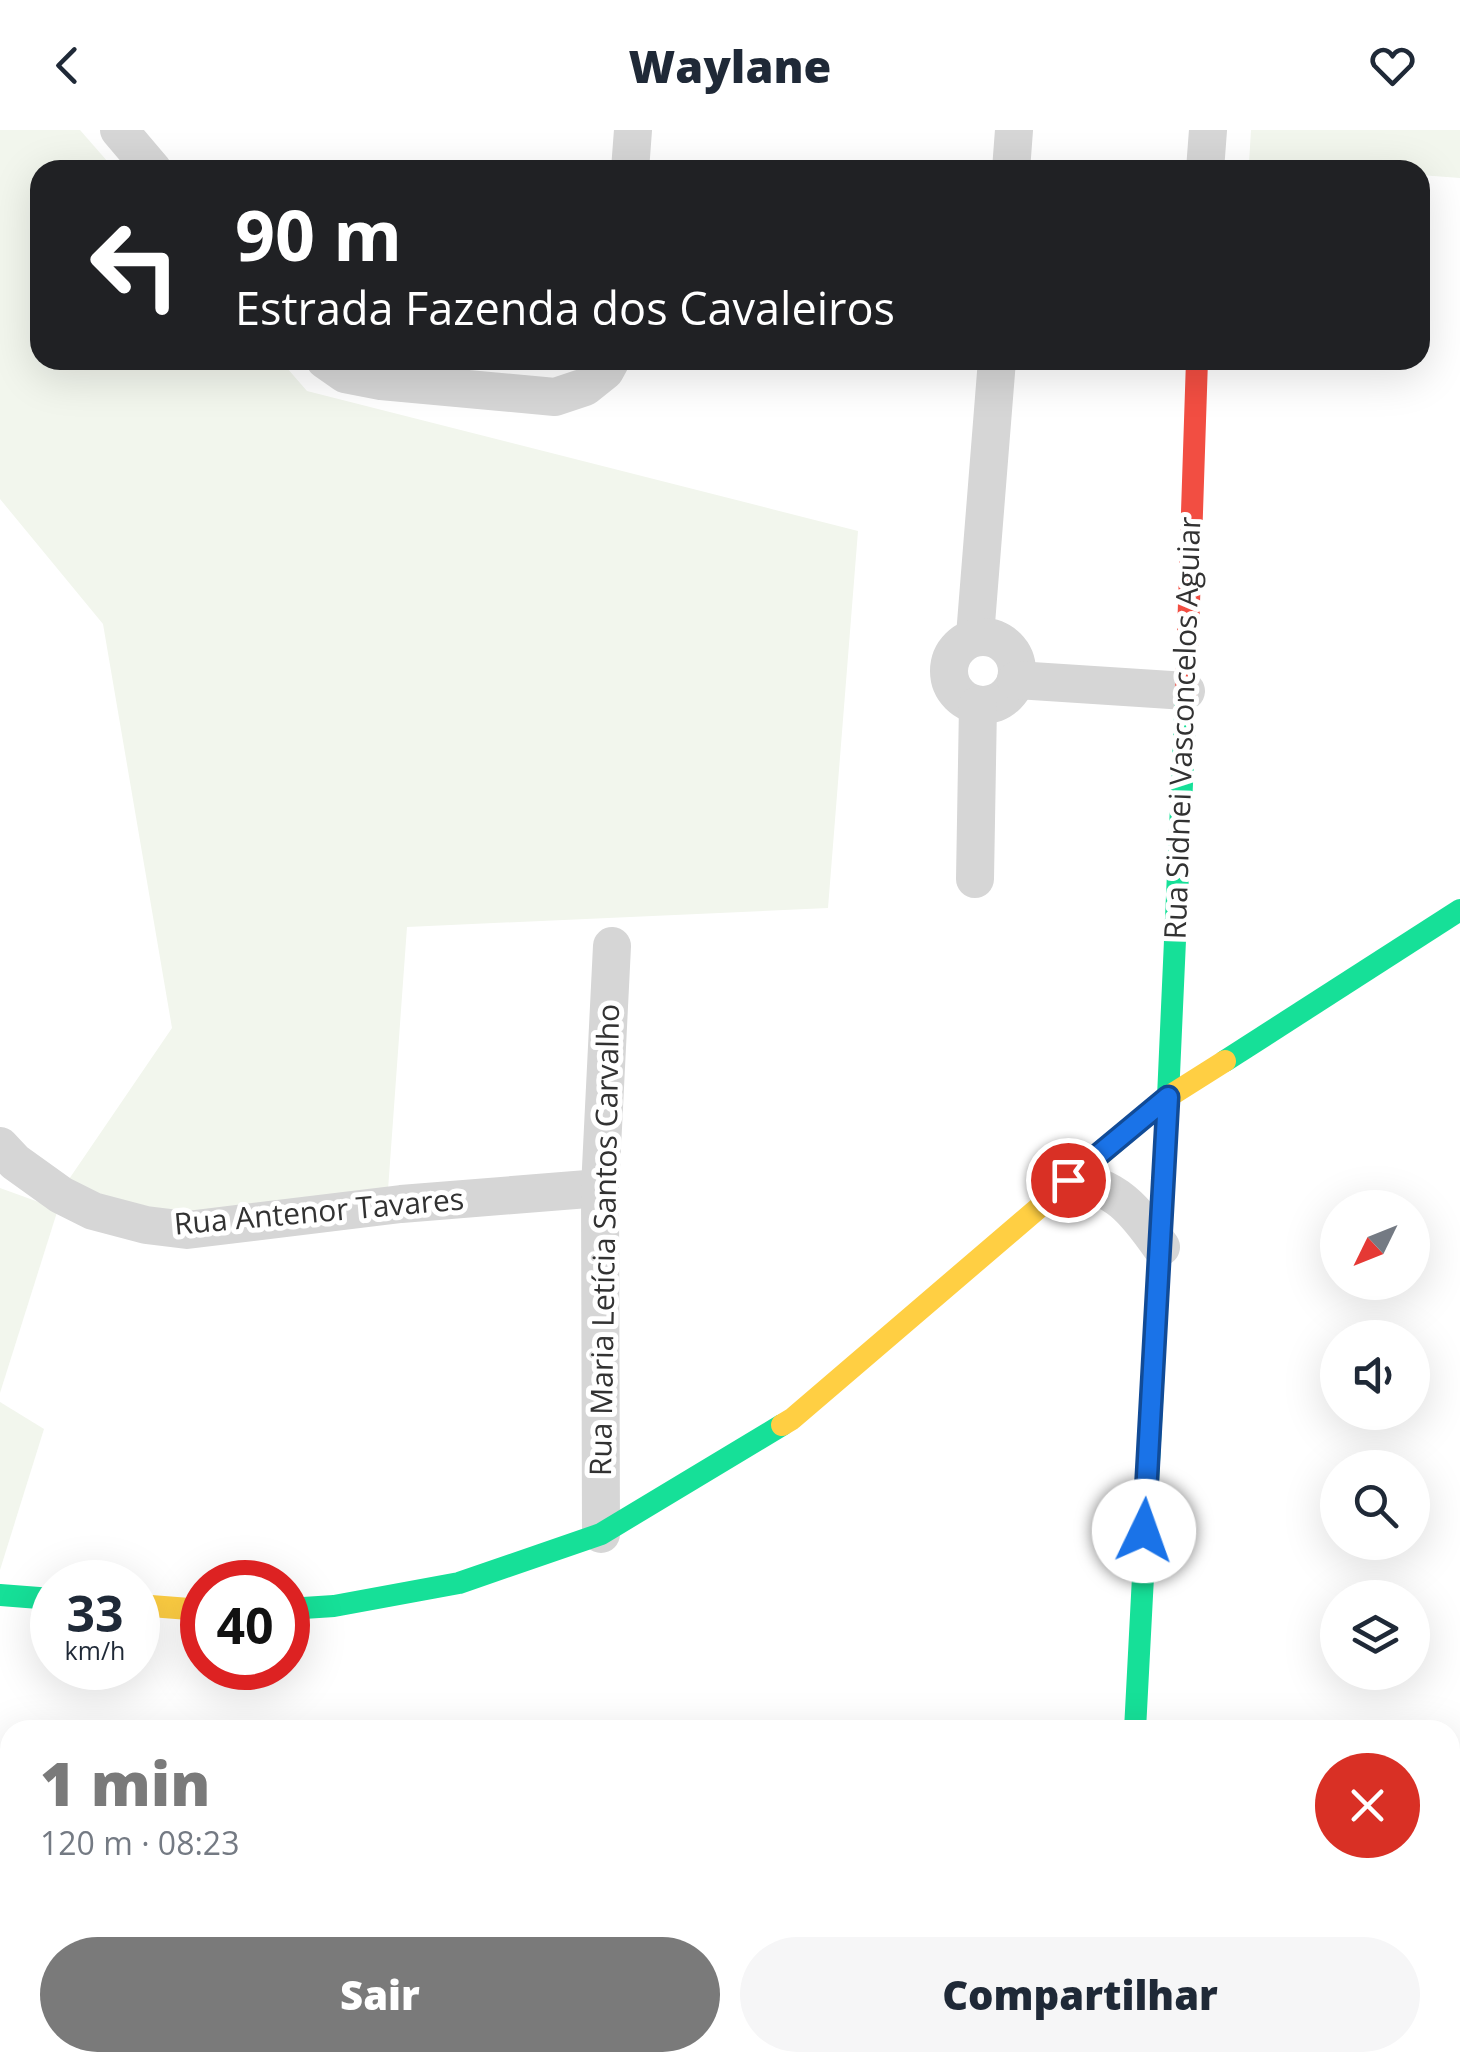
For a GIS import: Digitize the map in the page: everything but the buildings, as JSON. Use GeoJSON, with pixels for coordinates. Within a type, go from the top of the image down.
{"type":"FeatureCollection","features":[{"type":"Feature","properties":{"kind":"main road","name":"Rua Sidnei Vasconcelos Aguiar"},"geometry":{"type":"LineString","coordinates":[[1136,1720],[1168,1097],[1197,370]]}},
{"type":"Feature","properties":{"kind":"main road"},"geometry":{"type":"LineString","coordinates":[[310,1608],[459,1583],[601,1534],[792,1419],[1168,1097],[1460,910]]}},
{"type":"Feature","properties":{"kind":"main road"},"geometry":{"type":"LineString","coordinates":[[0,1595],[30,1597]]}},
{"type":"Feature","properties":{"kind":"street"},"geometry":{"type":"LineString","coordinates":[[119,130],[144,160]]}},
{"type":"Feature","properties":{"kind":"street"},"geometry":{"type":"LineString","coordinates":[[630,160],[632,130]]}},
{"type":"Feature","properties":{"kind":"street"},"geometry":{"type":"LineString","coordinates":[[1012,160],[1014,130]]}},
{"type":"Feature","properties":{"kind":"street"},"geometry":{"type":"LineString","coordinates":[[1206,160],[1208,130]]}},
{"type":"Feature","properties":{"kind":"street"},"geometry":{"type":"LineString","coordinates":[[339,370],[380,381],[555,397],[584,386],[606,370]]}},
{"type":"Feature","properties":{"kind":"street"},"geometry":{"type":"LineString","coordinates":[[976,636],[996,370]]}},
{"type":"Feature","properties":{"kind":"street"},"geometry":{"type":"LineString","coordinates":[[976,636],[993,637],[1008,647],[1016,662],[1016,680],[1002,700],[978,705],[960,697],[950,682],[949,662],[958,645],[976,636]]}},
{"type":"Feature","properties":{"kind":"street"},"geometry":{"type":"LineString","coordinates":[[1016,680],[1186,691]]}},
{"type":"Feature","properties":{"kind":"street"},"geometry":{"type":"LineString","coordinates":[[975,879],[978,705]]}},
{"type":"Feature","properties":{"kind":"street","name":"Rua Maria Letícia Santos Carvalho"},"geometry":{"type":"LineString","coordinates":[[601,1534],[600,1188],[612,946]]}},
{"type":"Feature","properties":{"kind":"street","name":"Rua Antenor Tavares"},"geometry":{"type":"LineString","coordinates":[[0,1146],[61,1196],[93,1211],[146,1225],[188,1230],[401,1204],[600,1188]]}},
{"type":"Feature","properties":{"kind":"street"},"geometry":{"type":"LineString","coordinates":[[1068,1180],[1094,1184],[1126,1202],[1161,1247]]}},
{"type":"Feature","properties":{"kind":"shaded area"},"geometry":{"type":"Polygon","coordinates":[[[0,130],[80,130],[106,160],[30,160],[30,370],[289,370],[307,391],[858,531],[828,908],[407,927],[388,1190],[203,1222],[65,1185],[172,1028],[103,624],[0,499],[0,130]]]}},
{"type":"Feature","properties":{"kind":"shaded area"},"geometry":{"type":"Polygon","coordinates":[[[1251,130],[1460,130],[1460,178],[1430,176],[1430,160],[1249,160],[1251,130]]]}},
{"type":"Feature","properties":{"kind":"shaded area"},"geometry":{"type":"Polygon","coordinates":[[[0,1188],[58,1209],[0,1393],[0,1188]]]}},
{"type":"Feature","properties":{"kind":"shaded area"},"geometry":{"type":"Polygon","coordinates":[[[0,1402],[44,1429],[0,1570],[0,1402]]]}},
{"type":"Feature","properties":{"kind":"traffic: fast"},"geometry":{"type":"LineString","coordinates":[[1136,1720],[1186,694]]}},
{"type":"Feature","properties":{"kind":"traffic: fast"},"geometry":{"type":"LineString","coordinates":[[1225,1061],[1460,910]]}},
{"type":"Feature","properties":{"kind":"traffic: fast"},"geometry":{"type":"LineString","coordinates":[[310,1608],[459,1583],[601,1534],[782,1425]]}},
{"type":"Feature","properties":{"kind":"traffic: fast"},"geometry":{"type":"LineString","coordinates":[[0,1595],[30,1597]]}},
{"type":"Feature","properties":{"kind":"traffic: slow"},"geometry":{"type":"LineString","coordinates":[[782,1425],[1168,1097],[1225,1061]]}},
{"type":"Feature","properties":{"kind":"traffic: slow"},"geometry":{"type":"LineString","coordinates":[[160,1607],[180,1608]]}},
{"type":"Feature","properties":{"kind":"traffic: jam"},"geometry":{"type":"LineString","coordinates":[[1186,694],[1197,370]]}},
{"type":"Feature","properties":{"kind":"route"},"geometry":{"type":"LineString","coordinates":[[1068,1180],[1168,1097],[1144,1531]]}}]}
